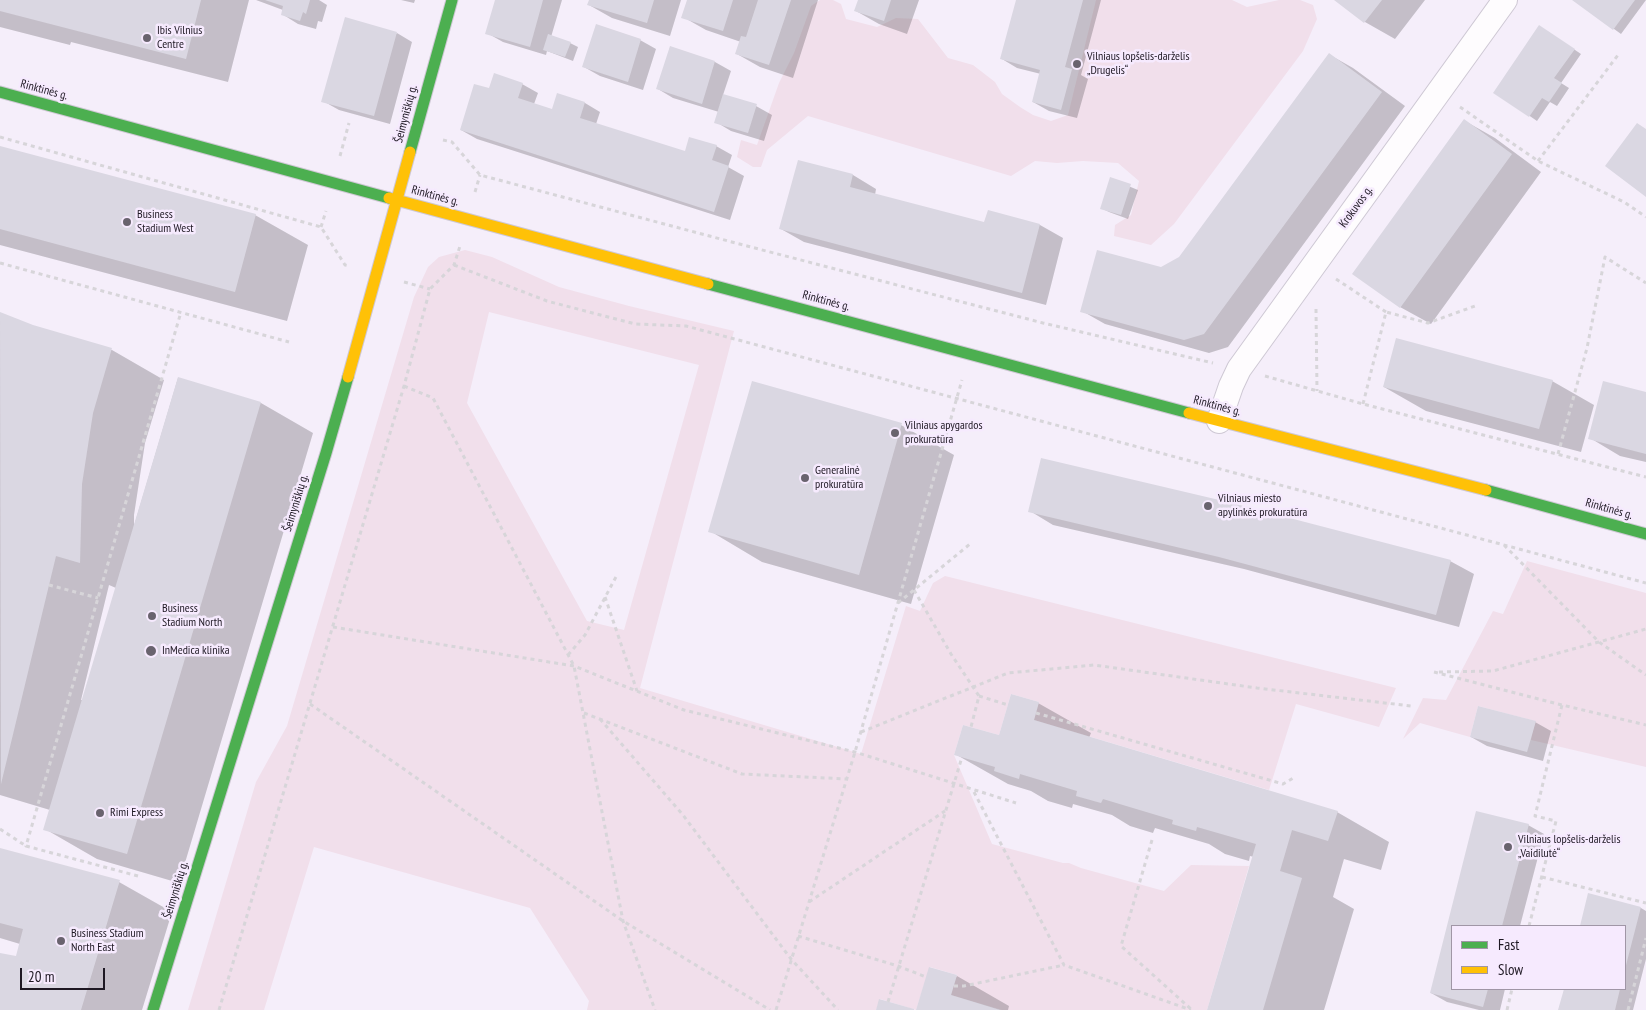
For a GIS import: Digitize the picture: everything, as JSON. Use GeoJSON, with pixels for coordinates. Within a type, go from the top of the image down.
{"type":"FeatureCollection","features":[{"type":"Feature","properties":{"kind":"main road","name":"Šeimyniškių g."},"geometry":{"type":"LineString","coordinates":[[153,1010],[326,453],[452,0]]}},
{"type":"Feature","properties":{"kind":"main road","name":"Rinktinės g."},"geometry":{"type":"LineString","coordinates":[[0,92],[969,354],[1646,534]]}},
{"type":"Feature","properties":{"kind":"street","name":"Krokuvos g."},"geometry":{"type":"LineString","coordinates":[[1219,421],[1239,369],[1505,0]]}},
{"type":"Feature","properties":{"kind":"path"},"geometry":{"type":"LineString","coordinates":[[1538,161],[1618,55]]}},
{"type":"Feature","properties":{"kind":"path"},"geometry":{"type":"LineString","coordinates":[[1438,92],[1538,161],[1624,202],[1646,217]]}},
{"type":"Feature","properties":{"kind":"path"},"geometry":{"type":"LineString","coordinates":[[0,137],[321,227]]}},
{"type":"Feature","properties":{"kind":"path"},"geometry":{"type":"LineString","coordinates":[[447,141],[452,142],[480,175],[1024,318],[1239,369],[1364,404],[1646,477]]}},
{"type":"Feature","properties":{"kind":"path"},"geometry":{"type":"LineString","coordinates":[[1558,454],[1587,348],[1605,257],[1646,283]]}},
{"type":"Feature","properties":{"kind":"path"},"geometry":{"type":"LineString","coordinates":[[0,263],[289,342]]}},
{"type":"Feature","properties":{"kind":"path"},"geometry":{"type":"LineString","coordinates":[[1315,264],[1386,312],[1428,323],[1475,306]]}},
{"type":"Feature","properties":{"kind":"path"},"geometry":{"type":"LineString","coordinates":[[1315,264],[1317,391]]}},
{"type":"Feature","properties":{"kind":"path"},"geometry":{"type":"LineString","coordinates":[[219,1010],[404,386],[430,289],[454,265],[547,301],[635,324],[686,326],[1646,583]]}},
{"type":"Feature","properties":{"kind":"path"},"geometry":{"type":"LineString","coordinates":[[26,846],[181,312]]}},
{"type":"Feature","properties":{"kind":"path"},"geometry":{"type":"LineString","coordinates":[[1364,404],[1386,312]]}},
{"type":"Feature","properties":{"kind":"path"},"geometry":{"type":"LineString","coordinates":[[776,1010],[861,733],[969,354]]}},
{"type":"Feature","properties":{"kind":"path"},"geometry":{"type":"LineString","coordinates":[[404,386],[433,398],[574,666],[622,920],[655,1010]]}},
{"type":"Feature","properties":{"kind":"path"},"geometry":{"type":"LineString","coordinates":[[898,603],[970,544]]}},
{"type":"Feature","properties":{"kind":"path"},"geometry":{"type":"LineString","coordinates":[[1503,544],[1599,642],[1646,675]]}},
{"type":"Feature","properties":{"kind":"path"},"geometry":{"type":"LineString","coordinates":[[568,655],[585,635],[617,575]]}},
{"type":"Feature","properties":{"kind":"path"},"geometry":{"type":"LineString","coordinates":[[49,585],[98,598]]}},
{"type":"Feature","properties":{"kind":"path"},"geometry":{"type":"LineString","coordinates":[[914,590],[951,654],[979,696],[1008,705]]}},
{"type":"Feature","properties":{"kind":"path"},"geometry":{"type":"LineString","coordinates":[[605,597],[637,691]]}},
{"type":"Feature","properties":{"kind":"path"},"geometry":{"type":"LineString","coordinates":[[333,627],[574,666],[684,710],[855,752],[1016,803]]}},
{"type":"Feature","properties":{"kind":"path"},"geometry":{"type":"LineString","coordinates":[[1646,629],[1493,672],[1434,672],[1646,725]]}},
{"type":"Feature","properties":{"kind":"path"},"geometry":{"type":"LineString","coordinates":[[861,733],[1008,673],[1094,665],[1257,688],[1411,706]]}},
{"type":"Feature","properties":{"kind":"path"},"geometry":{"type":"LineString","coordinates":[[971,727],[979,696]]}},
{"type":"Feature","properties":{"kind":"path"},"geometry":{"type":"LineString","coordinates":[[310,704],[622,920],[770,1010]]}},
{"type":"Feature","properties":{"kind":"path"},"geometry":{"type":"LineString","coordinates":[[1529,925],[1556,821],[1535,816],[1562,705]]}},
{"type":"Feature","properties":{"kind":"path"},"geometry":{"type":"LineString","coordinates":[[583,713],[742,774],[847,779]]}},
{"type":"Feature","properties":{"kind":"path"},"geometry":{"type":"LineString","coordinates":[[1036,713],[1283,784],[1295,777]]}},
{"type":"Feature","properties":{"kind":"path"},"geometry":{"type":"LineString","coordinates":[[600,720],[683,815],[791,959],[838,1010]]}},
{"type":"Feature","properties":{"kind":"path"},"geometry":{"type":"LineString","coordinates":[[888,1002],[962,757]]}},
{"type":"Feature","properties":{"kind":"path"},"geometry":{"type":"LineString","coordinates":[[974,791],[1064,965]]}},
{"type":"Feature","properties":{"kind":"path"},"geometry":{"type":"LineString","coordinates":[[809,902],[945,811]]}},
{"type":"Feature","properties":{"kind":"path"},"geometry":{"type":"LineString","coordinates":[[0,829],[26,846],[138,876]]}},
{"type":"Feature","properties":{"kind":"path"},"geometry":{"type":"LineString","coordinates":[[1152,840],[1121,946],[1192,1010]]}},
{"type":"Feature","properties":{"kind":"path"},"geometry":{"type":"LineString","coordinates":[[1542,877],[1646,903]]}},
{"type":"Feature","properties":{"kind":"path"},"geometry":{"type":"LineString","coordinates":[[798,936],[898,966],[926,977]]}},
{"type":"Feature","properties":{"kind":"path"},"geometry":{"type":"LineString","coordinates":[[1628,1010],[1646,938]]}},
{"type":"Feature","properties":{"kind":"path"},"geometry":{"type":"LineString","coordinates":[[954,986],[964,986],[1064,965],[1192,1010]]}},
{"type":"Feature","properties":{"kind":"path"},"geometry":{"type":"LineString","coordinates":[[1507,1010],[1512,990]]}},
{"type":"Feature","properties":{"kind":"shaded area"},"geometry":{"type":"Polygon","coordinates":[[[820,0],[833,0],[841,4],[846,19],[877,27],[896,18],[918,19],[948,58],[973,65],[995,82],[1002,94],[1020,107],[1033,115],[1051,121],[1068,115],[1096,0],[1232,0],[1247,7],[1279,0],[1300,0],[1313,5],[1317,19],[1303,51],[1174,224],[1151,245],[1114,236],[1115,225],[1131,215],[1139,181],[1118,163],[1035,161],[1011,176],[808,116],[767,150],[761,167],[753,167],[737,157],[741,140],[757,145],[779,83],[794,53],[811,6],[820,0]]]}},
{"type":"Feature","properties":{"kind":"shaded area"},"geometry":{"type":"Polygon","coordinates":[[[465,250],[492,257],[559,287],[734,331],[640,688],[861,754],[906,606],[920,611],[933,583],[945,576],[1396,688],[1379,727],[1296,704],[1269,790],[1034,720],[1039,702],[1011,694],[999,735],[963,725],[954,755],[992,844],[1069,863],[1164,891],[1191,865],[1249,866],[1207,1010],[1002,1010],[951,995],[957,975],[930,967],[916,1010],[880,999],[876,1010],[587,1010],[589,1001],[530,908],[314,847],[264,1010],[188,1010],[256,782],[287,726],[414,297],[428,267],[439,257],[465,250]],[[489,312],[467,403],[587,621],[624,630],[699,365],[489,312]]]}},
{"type":"Feature","properties":{"kind":"shaded area"},"geometry":{"type":"Polygon","coordinates":[[[1527,561],[1646,593],[1646,767],[1531,740],[1535,721],[1478,706],[1470,737],[1420,723],[1403,739],[1423,698],[1446,700],[1493,611],[1503,614],[1527,561]]]}},
{"type":"Feature","properties":{"kind":"building","name":"Ibis Vilnius Centre"},"geometry":{"type":"Polygon","coordinates":[[[0,0],[201,0],[186,59],[0,11],[0,0]]]}},
{"type":"Feature","properties":{"kind":"building"},"geometry":{"type":"Polygon","coordinates":[[[265,0],[310,0],[306,14],[303,12],[300,21],[281,15],[283,6],[265,0]]]}},
{"type":"Feature","properties":{"kind":"building"},"geometry":{"type":"Polygon","coordinates":[[[495,0],[543,0],[530,47],[485,34],[495,0]]]}},
{"type":"Feature","properties":{"kind":"building"},"geometry":{"type":"Polygon","coordinates":[[[589,0],[654,0],[647,23],[587,5],[589,0]]]}},
{"type":"Feature","properties":{"kind":"building"},"geometry":{"type":"Polygon","coordinates":[[[687,0],[733,0],[723,31],[681,18],[687,0]]]}},
{"type":"Feature","properties":{"kind":"building"},"geometry":{"type":"Polygon","coordinates":[[[758,0],[791,0],[769,65],[735,54],[741,36],[746,37],[758,0]]]}},
{"type":"Feature","properties":{"kind":"building"},"geometry":{"type":"Polygon","coordinates":[[[858,0],[891,0],[884,21],[854,11],[858,0]]]}},
{"type":"Feature","properties":{"kind":"building"},"geometry":{"type":"Polygon","coordinates":[[[1016,0],[1083,0],[1065,67],[1072,69],[1061,110],[1032,102],[1040,70],[1000,59],[1016,0]]]}},
{"type":"Feature","properties":{"kind":"building"},"geometry":{"type":"Polygon","coordinates":[[[1334,0],[1382,0],[1364,23],[1334,0]]]}},
{"type":"Feature","properties":{"kind":"building"},"geometry":{"type":"Polygon","coordinates":[[[1572,0],[1635,0],[1613,30],[1572,0]]]}},
{"type":"Feature","properties":{"kind":"building"},"geometry":{"type":"Polygon","coordinates":[[[345,17],[397,32],[374,116],[321,102],[345,17]]]}},
{"type":"Feature","properties":{"kind":"building"},"geometry":{"type":"Polygon","coordinates":[[[596,24],[641,39],[628,82],[582,67],[596,24]]]}},
{"type":"Feature","properties":{"kind":"building"},"geometry":{"type":"Polygon","coordinates":[[[1539,25],[1575,49],[1554,78],[1562,83],[1549,102],[1542,98],[1529,117],[1493,93],[1539,25]]]}},
{"type":"Feature","properties":{"kind":"building"},"geometry":{"type":"Polygon","coordinates":[[[548,34],[571,42],[565,57],[543,50],[548,34]]]}},
{"type":"Feature","properties":{"kind":"building"},"geometry":{"type":"Polygon","coordinates":[[[670,46],[715,61],[702,104],[656,89],[670,46]]]}},
{"type":"Feature","properties":{"kind":"building"},"geometry":{"type":"Polygon","coordinates":[[[1329,53],[1382,92],[1204,334],[1184,340],[1080,312],[1097,250],[1161,267],[1179,257],[1329,53]]]}},
{"type":"Feature","properties":{"kind":"building"},"geometry":{"type":"Polygon","coordinates":[[[494,73],[523,83],[518,98],[552,109],[557,93],[585,102],[580,118],[685,151],[689,137],[717,145],[712,160],[729,166],[714,212],[460,130],[474,84],[489,88],[494,73]]]}},
{"type":"Feature","properties":{"kind":"building"},"geometry":{"type":"Polygon","coordinates":[[[723,94],[757,104],[748,133],[714,123],[723,94]]]}},
{"type":"Feature","properties":{"kind":"building"},"geometry":{"type":"Polygon","coordinates":[[[1464,119],[1512,154],[1400,308],[1352,274],[1464,119]]]}},
{"type":"Feature","properties":{"kind":"building"},"geometry":{"type":"Polygon","coordinates":[[[1637,123],[1646,129],[1646,197],[1605,166],[1637,123]]]}},
{"type":"Feature","properties":{"kind":"building","name":"Business Stadium West"},"geometry":{"type":"Polygon","coordinates":[[[0,146],[256,214],[235,292],[0,229],[0,146]]]}},
{"type":"Feature","properties":{"kind":"building"},"geometry":{"type":"Polygon","coordinates":[[[798,160],[853,174],[850,187],[984,222],[988,210],[1040,224],[1022,293],[779,229],[798,160]]]}},
{"type":"Feature","properties":{"kind":"building"},"geometry":{"type":"Polygon","coordinates":[[[1110,177],[1131,184],[1121,215],[1100,209],[1110,177]]]}},
{"type":"Feature","properties":{"kind":"building"},"geometry":{"type":"Polygon","coordinates":[[[0,312],[33,325],[112,348],[93,413],[82,484],[80,563],[56,556],[1,784],[0,312]]]}},
{"type":"Feature","properties":{"kind":"building"},"geometry":{"type":"Polygon","coordinates":[[[1396,338],[1553,380],[1539,429],[1383,387],[1396,338]]]}},
{"type":"Feature","properties":{"kind":"building","name":"Business Stadium North"},"geometry":{"type":"Polygon","coordinates":[[[178,377],[261,402],[127,854],[43,830],[178,377]]]}},
{"type":"Feature","properties":{"kind":"building","name":"Generalinė prokuratūra"},"geometry":{"type":"Polygon","coordinates":[[[752,381],[902,423],[859,575],[708,532],[752,381]]]}},
{"type":"Feature","properties":{"kind":"building"},"geometry":{"type":"Polygon","coordinates":[[[1603,381],[1646,392],[1646,454],[1588,439],[1603,381]]]}},
{"type":"Feature","properties":{"kind":"building"},"geometry":{"type":"Polygon","coordinates":[[[1041,458],[1232,503],[1451,560],[1436,615],[1219,557],[1028,512],[1041,458]]]}},
{"type":"Feature","properties":{"kind":"building"},"geometry":{"type":"Polygon","coordinates":[[[1011,694],[1039,702],[1034,720],[1338,811],[1328,841],[1292,830],[1280,871],[1302,878],[1263,1010],[1207,1010],[1256,844],[1197,827],[1196,831],[1172,824],[1173,820],[1103,799],[1101,803],[1076,796],[1077,791],[1020,774],[1019,779],[994,771],[995,767],[954,755],[963,725],[999,735],[1011,694]]]}},
{"type":"Feature","properties":{"kind":"building"},"geometry":{"type":"Polygon","coordinates":[[[1478,706],[1536,721],[1527,752],[1470,737],[1478,706]]]}},
{"type":"Feature","properties":{"kind":"building"},"geometry":{"type":"Polygon","coordinates":[[[1476,811],[1529,824],[1502,925],[1451,925],[1451,990],[1488,990],[1483,1007],[1430,993],[1476,811]]]}},
{"type":"Feature","properties":{"kind":"building","name":"Business Stadium North East"},"geometry":{"type":"Polygon","coordinates":[[[0,848],[120,880],[81,1010],[0,1010],[0,953],[16,956],[23,929],[0,923],[0,848]]]}},
{"type":"Feature","properties":{"kind":"building"},"geometry":{"type":"Polygon","coordinates":[[[1588,893],[1641,907],[1626,965],[1626,925],[1580,925],[1588,893]]]}},
{"type":"Feature","properties":{"kind":"building"},"geometry":{"type":"Polygon","coordinates":[[[929,967],[957,975],[951,995],[1000,1010],[916,1010],[929,967]]]}},
{"type":"Feature","properties":{"kind":"building"},"geometry":{"type":"Polygon","coordinates":[[[1564,990],[1620,990],[1615,1010],[1558,1010],[1564,990]]]}},
{"type":"Feature","properties":{"kind":"building"},"geometry":{"type":"Polygon","coordinates":[[[879,999],[914,1009],[914,1010],[876,1010],[879,999]]]}},
{"type":"Feature","properties":{"kind":"traffic: fast"},"geometry":{"type":"LineString","coordinates":[[410,152],[452,0]]}},
{"type":"Feature","properties":{"kind":"traffic: fast"},"geometry":{"type":"LineString","coordinates":[[0,92],[389,198]]}},
{"type":"Feature","properties":{"kind":"traffic: fast"},"geometry":{"type":"LineString","coordinates":[[708,284],[1189,413]]}},
{"type":"Feature","properties":{"kind":"traffic: fast"},"geometry":{"type":"LineString","coordinates":[[153,1010],[348,377]]}},
{"type":"Feature","properties":{"kind":"traffic: fast"},"geometry":{"type":"LineString","coordinates":[[1486,490],[1646,534]]}},
{"type":"Feature","properties":{"kind":"traffic: slow"},"geometry":{"type":"LineString","coordinates":[[348,377],[410,152]]}},
{"type":"Feature","properties":{"kind":"traffic: slow"},"geometry":{"type":"LineString","coordinates":[[389,198],[708,284]]}},
{"type":"Feature","properties":{"kind":"traffic: slow"},"geometry":{"type":"LineString","coordinates":[[1189,413],[1486,490]]}},
{"type":"Feature","properties":{"kind":"place","name":"Ibis Vilnius Centre"},"geometry":{"type":"Point","coordinates":[147,38]}},
{"type":"Feature","properties":{"kind":"place","name":"Vilniaus lopšelis-darželis „Drugelis“"},"geometry":{"type":"Point","coordinates":[1077,64]}},
{"type":"Feature","properties":{"kind":"place","name":"Business Stadium West"},"geometry":{"type":"Point","coordinates":[127,222]}},
{"type":"Feature","properties":{"kind":"place","name":"Vilniaus apygardos prokuratūra"},"geometry":{"type":"Point","coordinates":[895,433]}},
{"type":"Feature","properties":{"kind":"place","name":"Generalinė prokuratūra"},"geometry":{"type":"Point","coordinates":[805,478]}},
{"type":"Feature","properties":{"kind":"place","name":"Vilniaus miesto apylinkės prokuratūra"},"geometry":{"type":"Point","coordinates":[1208,506]}},
{"type":"Feature","properties":{"kind":"place","name":"Business Stadium North"},"geometry":{"type":"Point","coordinates":[152,616]}},
{"type":"Feature","properties":{"kind":"place","name":"InMedica klinika"},"geometry":{"type":"Point","coordinates":[151,651]}},
{"type":"Feature","properties":{"kind":"place","name":"Rimi Express"},"geometry":{"type":"Point","coordinates":[100,813]}},
{"type":"Feature","properties":{"kind":"place","name":"Vilniaus lopšelis-darželis „Vaidilutė“"},"geometry":{"type":"Point","coordinates":[1508,847]}},
{"type":"Feature","properties":{"kind":"place","name":"Business Stadium North East"},"geometry":{"type":"Point","coordinates":[61,941]}}]}
